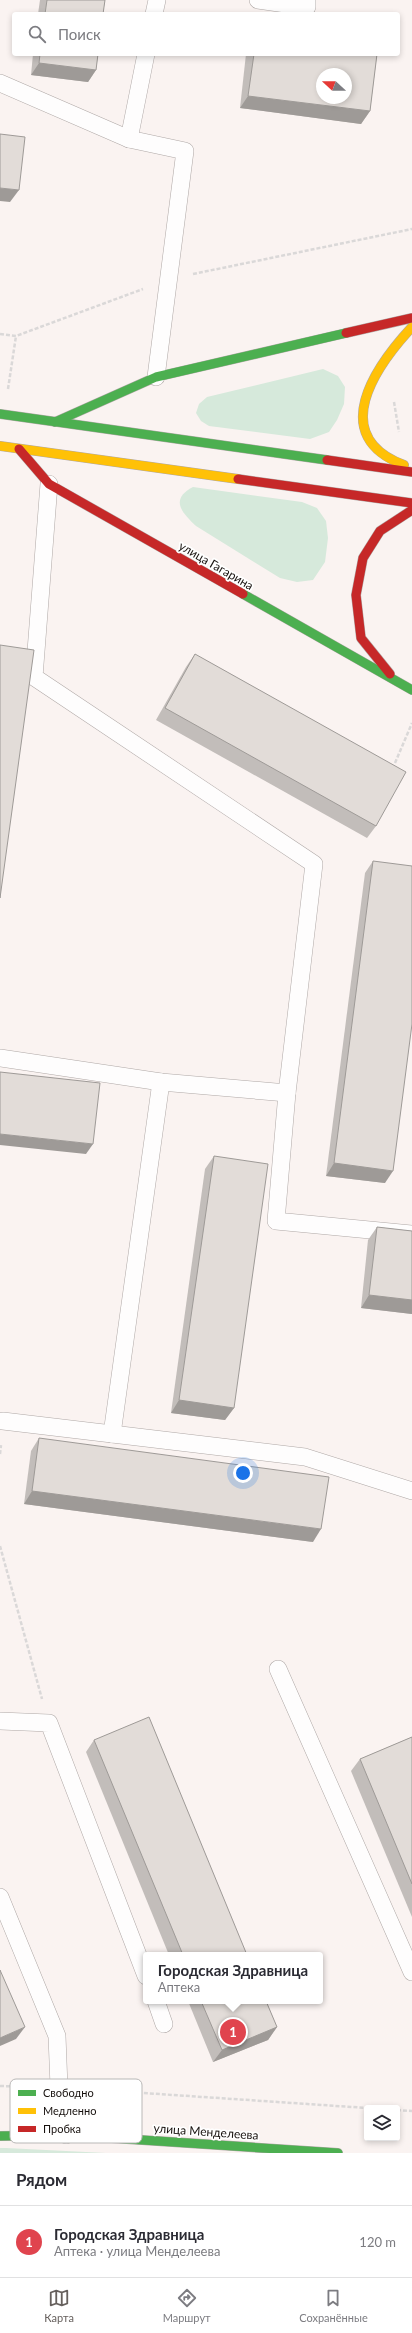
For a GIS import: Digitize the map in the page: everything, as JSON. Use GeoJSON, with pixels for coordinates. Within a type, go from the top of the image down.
{"type":"FeatureCollection","features":[{"type":"Feature","properties":{"kind":"main road"},"geometry":{"type":"LineString","coordinates":[[55,422],[156,378],[412,318]]}},
{"type":"Feature","properties":{"kind":"main road"},"geometry":{"type":"LineString","coordinates":[[412,327],[396,343],[372,378],[363,403],[363,428],[379,453],[412,470]]}},
{"type":"Feature","properties":{"kind":"main road"},"geometry":{"type":"LineString","coordinates":[[0,414],[412,470]]}},
{"type":"Feature","properties":{"kind":"main road"},"geometry":{"type":"LineString","coordinates":[[0,446],[412,503]]}},
{"type":"Feature","properties":{"kind":"main road","name":"улица Гагарина"},"geometry":{"type":"LineString","coordinates":[[19,449],[49,484],[412,690]]}},
{"type":"Feature","properties":{"kind":"main road"},"geometry":{"type":"LineString","coordinates":[[397,682],[361,638],[356,594],[362,558],[380,531],[412,510]]}},
{"type":"Feature","properties":{"kind":"main road","name":"улица Менделеева"},"geometry":{"type":"LineString","coordinates":[[0,2136],[10,2136]]}},
{"type":"Feature","properties":{"kind":"main road","name":"улица Менделеева"},"geometry":{"type":"LineString","coordinates":[[142,2139],[338,2153]]}},
{"type":"Feature","properties":{"kind":"lane"},"geometry":{"type":"LineString","coordinates":[[154,12],[157,0]]}},
{"type":"Feature","properties":{"kind":"lane"},"geometry":{"type":"LineString","coordinates":[[258,0],[307,7],[307,0]]}},
{"type":"Feature","properties":{"kind":"lane"},"geometry":{"type":"LineString","coordinates":[[129,139],[146,56]]}},
{"type":"Feature","properties":{"kind":"lane"},"geometry":{"type":"LineString","coordinates":[[0,82],[129,139],[185,151],[156,378]]}},
{"type":"Feature","properties":{"kind":"lane"},"geometry":{"type":"LineString","coordinates":[[49,484],[34,677],[314,864],[287,1093],[276,1221],[412,1234]]}},
{"type":"Feature","properties":{"kind":"lane"},"geometry":{"type":"LineString","coordinates":[[0,1058],[161,1082],[287,1093]]}},
{"type":"Feature","properties":{"kind":"lane"},"geometry":{"type":"LineString","coordinates":[[112,1434],[161,1082]]}},
{"type":"Feature","properties":{"kind":"lane"},"geometry":{"type":"LineString","coordinates":[[3,1421],[305,1457],[412,1491]]}},
{"type":"Feature","properties":{"kind":"lane"},"geometry":{"type":"LineString","coordinates":[[278,1669],[412,1972]]}},
{"type":"Feature","properties":{"kind":"lane"},"geometry":{"type":"LineString","coordinates":[[0,1722],[49,1723],[143,1968]]}},
{"type":"Feature","properties":{"kind":"lane"},"geometry":{"type":"LineString","coordinates":[[0,1897],[57,2036],[59,2079]]}},
{"type":"Feature","properties":{"kind":"lane"},"geometry":{"type":"LineString","coordinates":[[157,2004],[164,2024]]}},
{"type":"Feature","properties":{"kind":"path"},"geometry":{"type":"LineString","coordinates":[[0,334],[16,336],[168,280],[412,229]]}},
{"type":"Feature","properties":{"kind":"path"},"geometry":{"type":"LineString","coordinates":[[396,395],[394,401],[399,435]]}},
{"type":"Feature","properties":{"kind":"path"},"geometry":{"type":"LineString","coordinates":[[395,763],[412,723]]}},
{"type":"Feature","properties":{"kind":"path"},"geometry":{"type":"LineString","coordinates":[[0,1546],[49,1723]]}},
{"type":"Feature","properties":{"kind":"path"},"geometry":{"type":"LineString","coordinates":[[0,2086],[10,2086]]}},
{"type":"Feature","properties":{"kind":"path"},"geometry":{"type":"LineString","coordinates":[[142,2093],[364,2108]]}},
{"type":"Feature","properties":{"kind":"path"},"geometry":{"type":"LineString","coordinates":[[400,2110],[412,2111]]}},
{"type":"Feature","properties":{"kind":"green space"},"geometry":{"type":"Polygon","coordinates":[[[323,369],[338,376],[345,387],[344,404],[337,420],[329,432],[310,439],[209,426],[201,421],[196,413],[199,404],[207,397],[323,369]]]}},
{"type":"Feature","properties":{"kind":"green space"},"geometry":{"type":"Polygon","coordinates":[[[193,487],[302,502],[317,508],[326,521],[328,538],[325,562],[313,580],[297,582],[280,578],[196,526],[182,511],[180,506],[182,496],[193,487]]]}},
{"type":"Feature","properties":{"kind":"green space"},"geometry":{"type":"Polygon","coordinates":[[[0,2148],[6,2148],[106,2153],[0,2153],[0,2148]]]}},
{"type":"Feature","properties":{"kind":"building"},"geometry":{"type":"Polygon","coordinates":[[[47,0],[105,0],[103,12],[45,12],[47,0]]]}},
{"type":"Feature","properties":{"kind":"building"},"geometry":{"type":"Polygon","coordinates":[[[40,56],[98,56],[96,70],[39,63],[40,56]]]}},
{"type":"Feature","properties":{"kind":"building"},"geometry":{"type":"Polygon","coordinates":[[[254,56],[377,56],[370,111],[248,96],[254,56]]]}},
{"type":"Feature","properties":{"kind":"building"},"geometry":{"type":"Polygon","coordinates":[[[0,134],[25,137],[19,190],[0,188],[0,134]]]}},
{"type":"Feature","properties":{"kind":"building"},"geometry":{"type":"Polygon","coordinates":[[[0,645],[34,650],[0,898],[0,645]]]}},
{"type":"Feature","properties":{"kind":"building"},"geometry":{"type":"Polygon","coordinates":[[[195,654],[406,772],[376,826],[165,708],[195,654]]]}},
{"type":"Feature","properties":{"kind":"building"},"geometry":{"type":"Polygon","coordinates":[[[373,861],[412,866],[412,1024],[393,1171],[334,1163],[373,861]]]}},
{"type":"Feature","properties":{"kind":"building"},"geometry":{"type":"Polygon","coordinates":[[[0,1072],[100,1083],[93,1144],[0,1134],[0,1072]]]}},
{"type":"Feature","properties":{"kind":"building"},"geometry":{"type":"Polygon","coordinates":[[[214,1156],[268,1164],[234,1408],[179,1400],[214,1156]]]}},
{"type":"Feature","properties":{"kind":"building"},"geometry":{"type":"Polygon","coordinates":[[[377,1227],[412,1231],[412,1300],[369,1295],[377,1227]]]}},
{"type":"Feature","properties":{"kind":"building"},"geometry":{"type":"Polygon","coordinates":[[[39,1438],[329,1477],[321,1529],[32,1491],[39,1438]]]}},
{"type":"Feature","properties":{"kind":"building"},"geometry":{"type":"Polygon","coordinates":[[[149,1717],[246,1952],[182,1952],[94,1740],[149,1717]]]}},
{"type":"Feature","properties":{"kind":"building"},"geometry":{"type":"Polygon","coordinates":[[[412,1737],[412,1884],[360,1759],[412,1737]]]}},
{"type":"Feature","properties":{"kind":"building"},"geometry":{"type":"Polygon","coordinates":[[[0,1970],[25,2027],[0,2038],[0,1970]]]}},
{"type":"Feature","properties":{"kind":"building"},"geometry":{"type":"Polygon","coordinates":[[[202,2004],[267,2004],[277,2027],[222,2050],[202,2004]]]}},
{"type":"Feature","properties":{"kind":"traffic: fast"},"geometry":{"type":"LineString","coordinates":[[55,422],[156,377],[346,333]]}},
{"type":"Feature","properties":{"kind":"traffic: fast"},"geometry":{"type":"LineString","coordinates":[[0,414],[327,460]]}},
{"type":"Feature","properties":{"kind":"traffic: fast"},"geometry":{"type":"LineString","coordinates":[[243,594],[412,690]]}},
{"type":"Feature","properties":{"kind":"traffic: fast"},"geometry":{"type":"LineString","coordinates":[[0,2136],[10,2136]]}},
{"type":"Feature","properties":{"kind":"traffic: fast"},"geometry":{"type":"LineString","coordinates":[[142,2140],[338,2153]]}},
{"type":"Feature","properties":{"kind":"traffic: slow"},"geometry":{"type":"LineString","coordinates":[[404,465],[381,452],[368,437],[363,419],[365,400],[373,381],[384,361],[412,327]]}},
{"type":"Feature","properties":{"kind":"traffic: slow"},"geometry":{"type":"LineString","coordinates":[[0,446],[238,479]]}},
{"type":"Feature","properties":{"kind":"traffic: jam"},"geometry":{"type":"LineString","coordinates":[[346,333],[412,318]]}},
{"type":"Feature","properties":{"kind":"traffic: jam"},"geometry":{"type":"LineString","coordinates":[[19,449],[49,484],[243,594]]}},
{"type":"Feature","properties":{"kind":"traffic: jam"},"geometry":{"type":"LineString","coordinates":[[327,460],[412,472]]}},
{"type":"Feature","properties":{"kind":"traffic: jam"},"geometry":{"type":"LineString","coordinates":[[238,479],[412,503]]}},
{"type":"Feature","properties":{"kind":"traffic: jam"},"geometry":{"type":"LineString","coordinates":[[390,674],[361,638],[356,595],[363,558],[380,531],[412,510]]}},
{"type":"Feature","properties":{"kind":"place","name":"Городская Здравница"},"geometry":{"type":"Point","coordinates":[233,2032]}}]}
